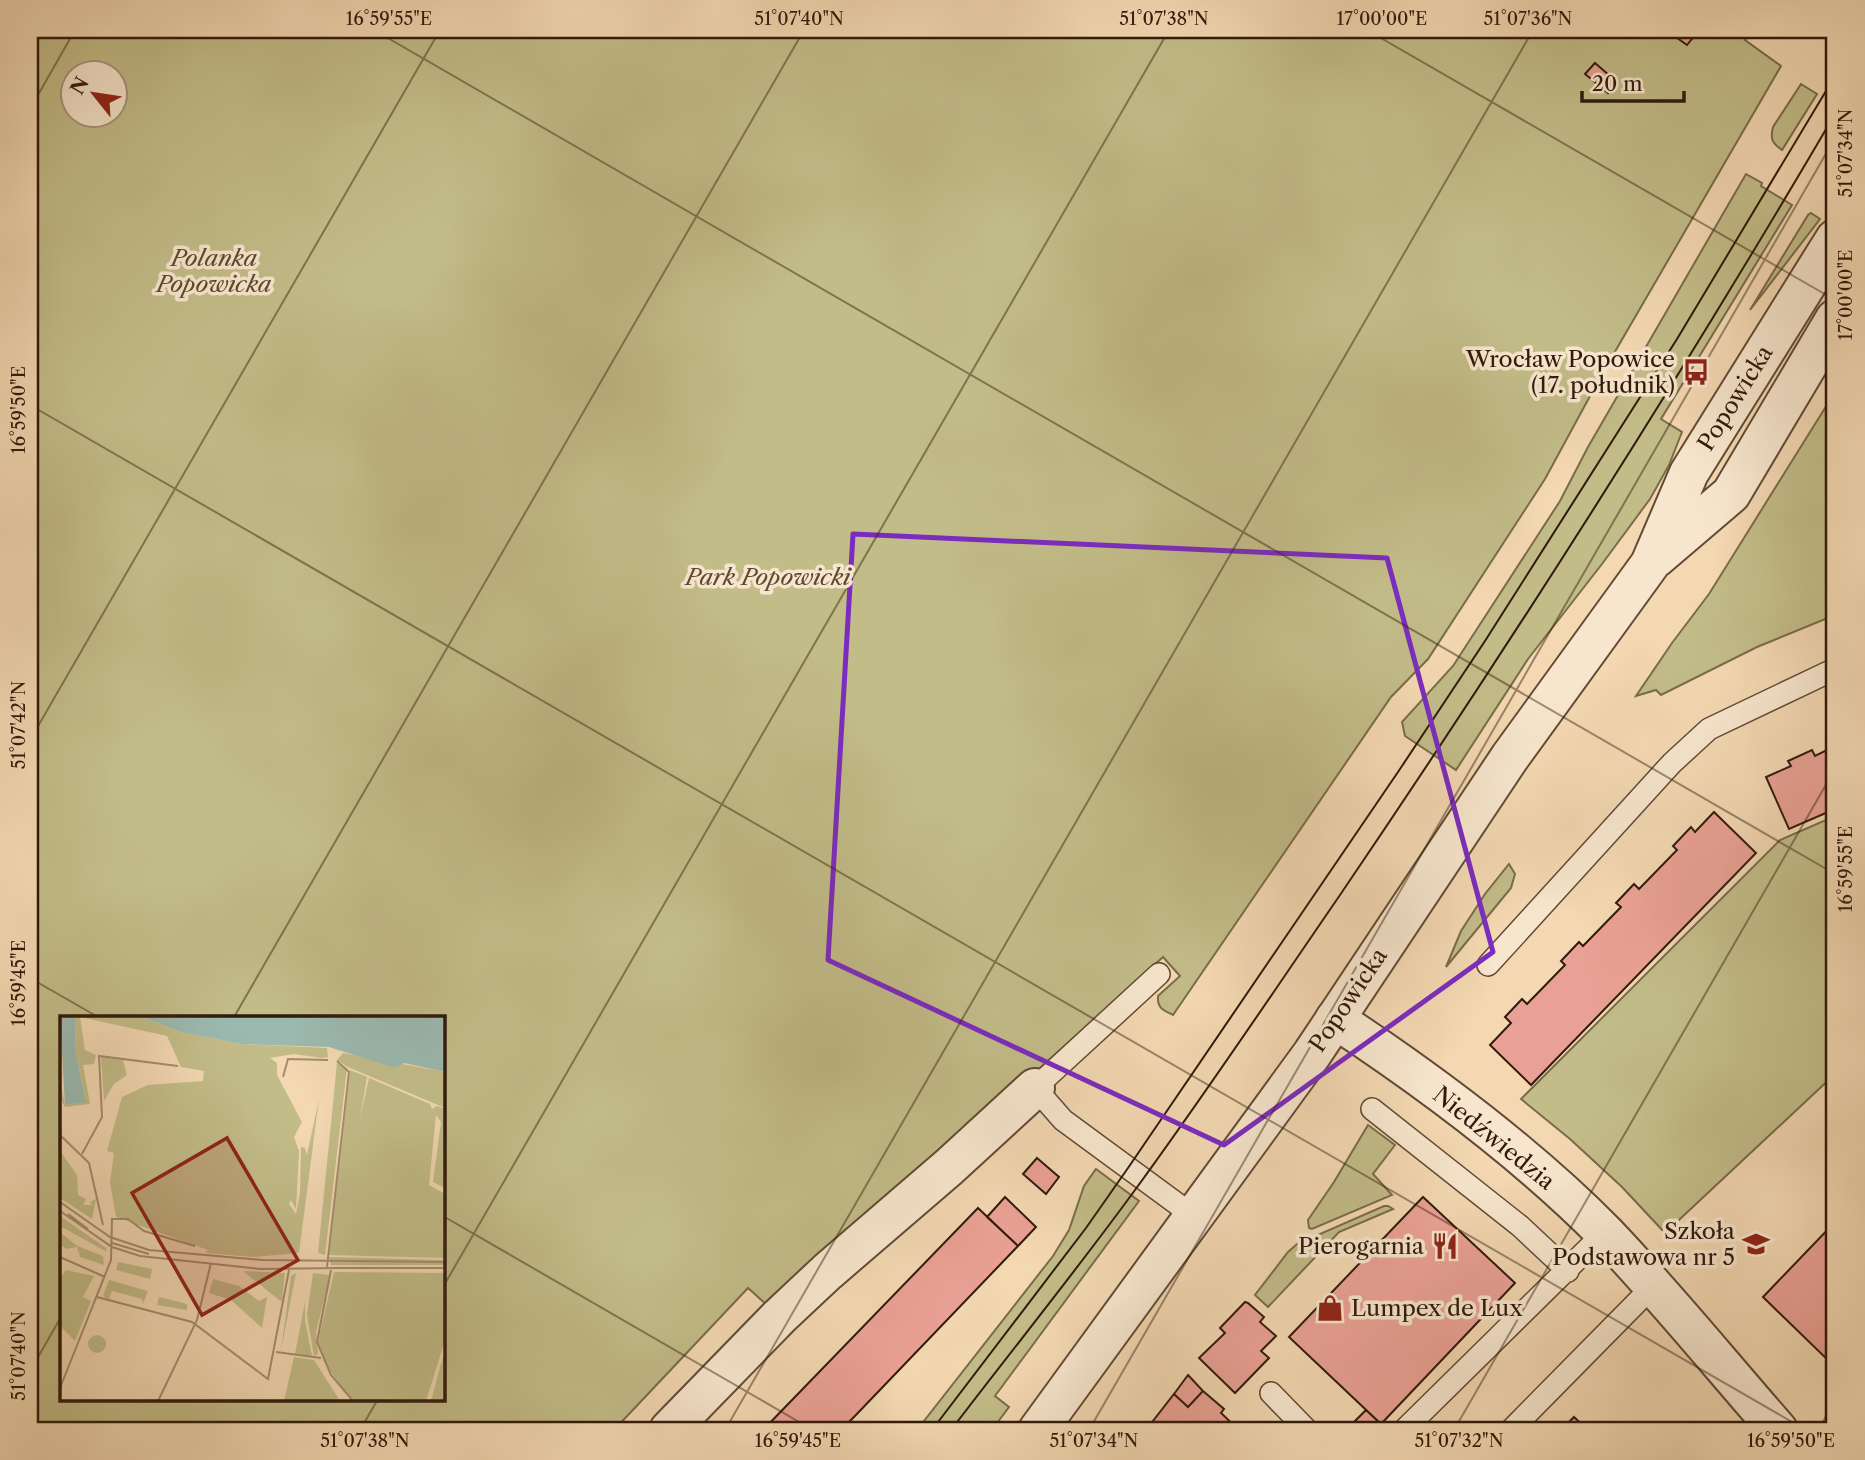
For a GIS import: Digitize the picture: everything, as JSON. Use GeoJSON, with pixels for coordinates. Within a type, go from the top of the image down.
{"type":"FeatureCollection","features":[{"type":"Feature","properties":{"kind":"street","name":"Popowicka"},"geometry":{"type":"LineString","coordinates":[[1038,1430],[1312,1054],[1510,757],[1650,564],[1689,473],[1835,239]]}},
{"type":"Feature","properties":{"kind":"street","name":"Popowicka"},"geometry":{"type":"LineString","coordinates":[[1650,564],[1731,494],[1835,319]]}},
{"type":"Feature","properties":{"kind":"street","name":"Niedźwiedzia"},"geometry":{"type":"LineString","coordinates":[[1335,1019],[1419,1076],[1542,1175],[1654,1285],[1778,1430]]}},
{"type":"Feature","properties":{"kind":"street"},"geometry":{"type":"LineString","coordinates":[[669,1430],[779,1317],[827,1272],[949,1167],[1035,1087]]}},
{"type":"Feature","properties":{"kind":"lane"},"geometry":{"type":"LineString","coordinates":[[1488,965],[1672,763],[1709,729],[1835,669]]}},
{"type":"Feature","properties":{"kind":"lane"},"geometry":{"type":"LineString","coordinates":[[1159,974],[1035,1087],[1063,1120],[1195,1217]]}},
{"type":"Feature","properties":{"kind":"lane"},"geometry":{"type":"LineString","coordinates":[[1372,1109],[1520,1226],[1568,1271]]}},
{"type":"Feature","properties":{"kind":"lane"},"geometry":{"type":"LineString","coordinates":[[1404,1430],[1604,1233]]}},
{"type":"Feature","properties":{"kind":"lane"},"geometry":{"type":"LineString","coordinates":[[1511,1430],[1654,1285]]}},
{"type":"Feature","properties":{"kind":"lane"},"geometry":{"type":"LineString","coordinates":[[1271,1392],[1307,1430]]}},
{"type":"Feature","properties":{"kind":"highlighted area"},"geometry":{"type":"Polygon","coordinates":[[[853,534],[1387,558],[1493,952],[1224,1145],[828,960],[853,534]]]}},
{"type":"Feature","properties":{"kind":"green space","name":"Park Popowicki"},"geometry":{"type":"Polygon","coordinates":[[[30,30],[1754,30],[1745,40],[1781,66],[1602,374],[1545,479],[1428,659],[1391,697],[1173,1015],[1160,1006],[1158,996],[1180,976],[1163,957],[896,1198],[767,1305],[748,1288],[614,1430],[30,1430],[30,30]]]}},
{"type":"Feature","properties":{"kind":"green space"},"geometry":{"type":"Polygon","coordinates":[[[1801,84],[1817,94],[1782,150],[1773,140],[1773,127],[1801,84]]]}},
{"type":"Feature","properties":{"kind":"green space"},"geometry":{"type":"Polygon","coordinates":[[[1746,174],[1792,205],[1661,419],[1682,432],[1669,465],[1650,499],[1528,659],[1456,770],[1405,736],[1402,722],[1453,666],[1560,501],[1588,447],[1746,174]]]}},
{"type":"Feature","properties":{"kind":"green space"},"geometry":{"type":"Polygon","coordinates":[[[1811,213],[1820,219],[1750,310],[1808,215],[1811,213]]]}},
{"type":"Feature","properties":{"kind":"green space"},"geometry":{"type":"Polygon","coordinates":[[[1835,392],[1835,615],[1757,647],[1661,695],[1656,690],[1636,696],[1709,594],[1835,392]]]}},
{"type":"Feature","properties":{"kind":"green space"},"geometry":{"type":"Polygon","coordinates":[[[1835,816],[1835,1074],[1665,1233],[1622,1187],[1521,1099],[1780,840],[1835,816]]]}},
{"type":"Feature","properties":{"kind":"green space"},"geometry":{"type":"Polygon","coordinates":[[[1509,864],[1515,874],[1511,888],[1446,967],[1461,931],[1509,864]]]}},
{"type":"Feature","properties":{"kind":"green space"},"geometry":{"type":"Polygon","coordinates":[[[1368,1125],[1395,1145],[1373,1174],[1392,1195],[1309,1228],[1308,1220],[1368,1125]]]}},
{"type":"Feature","properties":{"kind":"green space"},"geometry":{"type":"Polygon","coordinates":[[[1096,1169],[1139,1201],[995,1396],[1009,1407],[992,1430],[917,1430],[1053,1256],[1069,1230],[1084,1186],[1096,1169]]]}},
{"type":"Feature","properties":{"kind":"green space"},"geometry":{"type":"Polygon","coordinates":[[[1384,1206],[1393,1209],[1339,1232],[1268,1307],[1255,1295],[1297,1244],[1384,1206]]]}},
{"type":"Feature","properties":{"kind":"building"},"geometry":{"type":"Polygon","coordinates":[[[1666,30],[1699,30],[1687,45],[1666,30]]]}},
{"type":"Feature","properties":{"kind":"building"},"geometry":{"type":"Polygon","coordinates":[[[1595,63],[1617,82],[1608,93],[1585,74],[1595,63]]]}},
{"type":"Feature","properties":{"kind":"building"},"geometry":{"type":"Polygon","coordinates":[[[1835,746],[1835,809],[1789,829],[1766,777],[1791,766],[1788,761],[1812,750],[1815,756],[1835,746]]]}},
{"type":"Feature","properties":{"kind":"building"},"geometry":{"type":"Polygon","coordinates":[[[1714,812],[1756,853],[1531,1085],[1490,1045],[1511,1023],[1505,1017],[1522,999],[1527,1004],[1565,965],[1561,961],[1579,942],[1583,946],[1621,907],[1616,903],[1634,884],[1639,889],[1677,850],[1673,846],[1691,827],[1695,832],[1714,812]]]}},
{"type":"Feature","properties":{"kind":"building"},"geometry":{"type":"Polygon","coordinates":[[[1037,1158],[1059,1177],[1046,1194],[1023,1174],[1037,1158]]]}},
{"type":"Feature","properties":{"kind":"building"},"geometry":{"type":"Polygon","coordinates":[[[1005,1197],[1036,1227],[1018,1246],[987,1217],[1005,1197]]]}},
{"type":"Feature","properties":{"kind":"building"},"geometry":{"type":"Polygon","coordinates":[[[1423,1197],[1515,1283],[1381,1424],[1289,1337],[1423,1197]]]}},
{"type":"Feature","properties":{"kind":"building"},"geometry":{"type":"Polygon","coordinates":[[[978,1208],[1018,1246],[853,1418],[841,1430],[763,1430],[978,1208]]]}},
{"type":"Feature","properties":{"kind":"building"},"geometry":{"type":"Polygon","coordinates":[[[1835,1222],[1835,1367],[1763,1297],[1835,1222]]]}},
{"type":"Feature","properties":{"kind":"building"},"geometry":{"type":"Polygon","coordinates":[[[1245,1302],[1264,1317],[1260,1322],[1276,1336],[1261,1351],[1269,1358],[1235,1393],[1199,1358],[1225,1333],[1220,1328],[1245,1302]]]}},
{"type":"Feature","properties":{"kind":"building"},"geometry":{"type":"Polygon","coordinates":[[[1188,1375],[1203,1391],[1188,1407],[1174,1394],[1188,1375]]]}},
{"type":"Feature","properties":{"kind":"building"},"geometry":{"type":"Polygon","coordinates":[[[1203,1391],[1224,1409],[1221,1413],[1239,1430],[1146,1430],[1174,1394],[1188,1407],[1203,1391]]]}},
{"type":"Feature","properties":{"kind":"building"},"geometry":{"type":"Polygon","coordinates":[[[1366,1410],[1382,1425],[1376,1430],[1354,1430],[1350,1426],[1366,1410]]]}},
{"type":"Feature","properties":{"kind":"building"},"geometry":{"type":"Polygon","coordinates":[[[1574,1417],[1588,1430],[1561,1430],[1574,1417]]]}},
{"type":"Feature","properties":{"kind":"tram line"},"geometry":{"type":"LineString","coordinates":[[932,1430],[1086,1228],[1398,772],[1485,641],[1677,339],[1835,76]]}},
{"type":"Feature","properties":{"kind":"tram line"},"geometry":{"type":"LineString","coordinates":[[951,1430],[1161,1154],[1405,799],[1532,606],[1655,411],[1835,114]]}},
{"type":"Feature","properties":{"kind":"place","name":"Wrocław Popowice (17. południk)"},"geometry":{"type":"Point","coordinates":[1696,372]}},
{"type":"Feature","properties":{"kind":"place","name":"Szkoła Podstawowa nr 5"},"geometry":{"type":"Point","coordinates":[1756,1244]}},
{"type":"Feature","properties":{"kind":"place","name":"Pierogarnia"},"geometry":{"type":"Point","coordinates":[1445,1246]}},
{"type":"Feature","properties":{"kind":"place","name":"Lumpex de Lux"},"geometry":{"type":"Point","coordinates":[1330,1308]}},
{"type":"Feature","properties":{"kind":"park label","name":"Polanka Popowicka"},"geometry":{"type":"Point","coordinates":[214,271]}}]}
